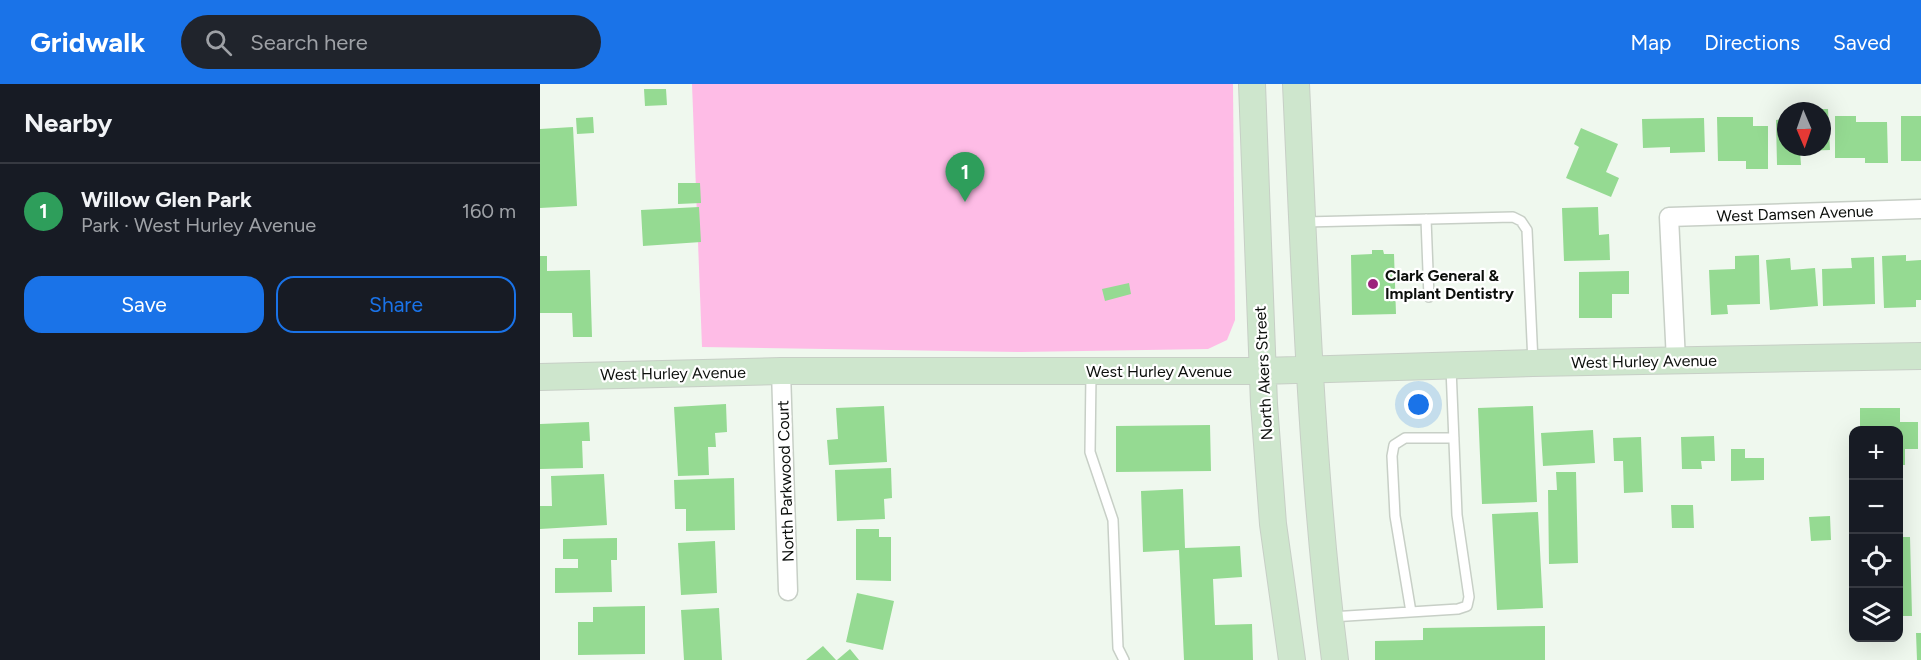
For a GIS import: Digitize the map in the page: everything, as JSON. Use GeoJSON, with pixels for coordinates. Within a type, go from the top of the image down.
{"type":"FeatureCollection","features":[{"type":"Feature","properties":{"kind":"street","name":"North Akers Street"},"geometry":{"type":"LineString","coordinates":[[1252,84],[1262,371],[1273,524],[1292,660]]}},
{"type":"Feature","properties":{"kind":"street"},"geometry":{"type":"LineString","coordinates":[[1296,84],[1310,369],[1325,575],[1335,660]]}},
{"type":"Feature","properties":{"kind":"street","name":"West Damsen Avenue"},"geometry":{"type":"LineString","coordinates":[[1676,362],[1669,217],[1921,209]]}},
{"type":"Feature","properties":{"kind":"street","name":"West Hurley Avenue"},"geometry":{"type":"LineString","coordinates":[[540,377],[781,371],[1262,371],[1533,363],[1921,356]]}},
{"type":"Feature","properties":{"kind":"street","name":"North Parkwood Court"},"geometry":{"type":"LineString","coordinates":[[781,371],[788,591]]}},
{"type":"Feature","properties":{"kind":"lane"},"geometry":{"type":"LineString","coordinates":[[1303,223],[1514,217],[1521,220],[1527,230],[1533,363]]}},
{"type":"Feature","properties":{"kind":"lane"},"geometry":{"type":"LineString","coordinates":[[1426,219],[1429,297]]}},
{"type":"Feature","properties":{"kind":"lane"},"geometry":{"type":"LineString","coordinates":[[1330,617],[1458,609],[1467,606],[1469,597],[1457,515],[1450,365]]}},
{"type":"Feature","properties":{"kind":"lane"},"geometry":{"type":"LineString","coordinates":[[1091,371],[1090,452],[1113,520],[1118,648],[1124,660]]}},
{"type":"Feature","properties":{"kind":"lane"},"geometry":{"type":"LineString","coordinates":[[1411,612],[1395,516],[1392,456],[1394,445],[1405,438],[1454,438]]}},
{"type":"Feature","properties":{"kind":"shaded area"},"geometry":{"type":"Polygon","coordinates":[[[692,84],[1233,84],[1235,320],[1227,340],[1208,349],[1021,352],[702,347],[692,84]]]}},
{"type":"Feature","properties":{"kind":"building"},"geometry":{"type":"Polygon","coordinates":[[[644,89],[666,89],[667,105],[645,106],[644,89]]]}},
{"type":"Feature","properties":{"kind":"building"},"geometry":{"type":"Polygon","coordinates":[[[1835,116],[1856,116],[1856,122],[1887,122],[1888,163],[1865,163],[1865,158],[1835,158],[1835,116]]]}},
{"type":"Feature","properties":{"kind":"building"},"geometry":{"type":"Polygon","coordinates":[[[1901,116],[1921,116],[1921,161],[1901,161],[1901,116]]]}},
{"type":"Feature","properties":{"kind":"building"},"geometry":{"type":"Polygon","coordinates":[[[593,117],[594,133],[577,134],[576,118],[593,117]]]}},
{"type":"Feature","properties":{"kind":"building"},"geometry":{"type":"Polygon","coordinates":[[[1717,117],[1753,117],[1753,126],[1768,126],[1768,169],[1746,169],[1746,161],[1718,161],[1717,117]]]}},
{"type":"Feature","properties":{"kind":"building"},"geometry":{"type":"Polygon","coordinates":[[[1704,118],[1705,152],[1670,153],[1670,147],[1643,148],[1642,119],[1704,118]]]}},
{"type":"Feature","properties":{"kind":"building"},"geometry":{"type":"Polygon","coordinates":[[[1776,120],[1777,156],[1800,156],[1801,165],[1777,165],[1776,120]]]}},
{"type":"Feature","properties":{"kind":"building"},"geometry":{"type":"Polygon","coordinates":[[[573,127],[577,206],[540,208],[540,129],[573,127]]]}},
{"type":"Feature","properties":{"kind":"building"},"geometry":{"type":"Polygon","coordinates":[[[1581,128],[1618,144],[1606,172],[1619,178],[1611,197],[1566,178],[1579,147],[1574,144],[1581,128]]]}},
{"type":"Feature","properties":{"kind":"building"},"geometry":{"type":"Polygon","coordinates":[[[678,183],[700,183],[701,203],[678,204],[678,183]]]}},
{"type":"Feature","properties":{"kind":"building"},"geometry":{"type":"Polygon","coordinates":[[[699,207],[701,242],[643,246],[641,210],[699,207]]]}},
{"type":"Feature","properties":{"kind":"building"},"geometry":{"type":"Polygon","coordinates":[[[1598,207],[1599,235],[1609,234],[1610,260],[1564,261],[1562,208],[1598,207]]]}},
{"type":"Feature","properties":{"kind":"building","name":"Clark General & Implant Dentistry"},"geometry":{"type":"Polygon","coordinates":[[[1372,250],[1383,250],[1384,254],[1394,254],[1396,314],[1352,315],[1351,255],[1372,254],[1372,250]]]}},
{"type":"Feature","properties":{"kind":"building"},"geometry":{"type":"Polygon","coordinates":[[[1759,255],[1760,304],[1727,305],[1728,314],[1711,315],[1709,270],[1735,269],[1735,256],[1759,255]]]}},
{"type":"Feature","properties":{"kind":"building"},"geometry":{"type":"Polygon","coordinates":[[[1906,255],[1906,261],[1921,260],[1921,300],[1916,300],[1916,307],[1884,308],[1882,256],[1906,255]]]}},
{"type":"Feature","properties":{"kind":"building"},"geometry":{"type":"Polygon","coordinates":[[[540,256],[547,256],[547,271],[590,270],[592,337],[573,337],[572,313],[540,313],[540,256]]]}},
{"type":"Feature","properties":{"kind":"building"},"geometry":{"type":"Polygon","coordinates":[[[1874,257],[1875,304],[1823,306],[1822,269],[1852,268],[1851,258],[1874,257]]]}},
{"type":"Feature","properties":{"kind":"building"},"geometry":{"type":"Polygon","coordinates":[[[1790,258],[1791,270],[1815,268],[1818,306],[1770,310],[1766,260],[1790,258]]]}},
{"type":"Feature","properties":{"kind":"building"},"geometry":{"type":"Polygon","coordinates":[[[1629,271],[1629,294],[1612,294],[1612,318],[1579,318],[1579,272],[1629,271]]]}},
{"type":"Feature","properties":{"kind":"building"},"geometry":{"type":"Polygon","coordinates":[[[1129,283],[1131,294],[1105,301],[1102,289],[1129,283]]]}},
{"type":"Feature","properties":{"kind":"building"},"geometry":{"type":"Polygon","coordinates":[[[726,404],[727,432],[715,433],[716,447],[708,447],[709,475],[678,476],[674,407],[726,404]]]}},
{"type":"Feature","properties":{"kind":"building"},"geometry":{"type":"Polygon","coordinates":[[[884,406],[887,462],[829,465],[827,440],[838,439],[836,408],[884,406]]]}},
{"type":"Feature","properties":{"kind":"building"},"geometry":{"type":"Polygon","coordinates":[[[1533,406],[1537,502],[1482,504],[1478,408],[1533,406]]]}},
{"type":"Feature","properties":{"kind":"building"},"geometry":{"type":"Polygon","coordinates":[[[1860,408],[1900,408],[1900,422],[1918,422],[1918,449],[1905,449],[1905,465],[1903,465],[1903,426],[1860,426],[1860,408]]]}},
{"type":"Feature","properties":{"kind":"building"},"geometry":{"type":"Polygon","coordinates":[[[589,422],[590,441],[582,441],[583,468],[540,469],[540,424],[589,422]]]}},
{"type":"Feature","properties":{"kind":"building"},"geometry":{"type":"Polygon","coordinates":[[[1210,425],[1211,471],[1116,472],[1116,426],[1210,425]]]}},
{"type":"Feature","properties":{"kind":"building"},"geometry":{"type":"Polygon","coordinates":[[[1593,430],[1595,463],[1543,466],[1541,433],[1593,430]]]}},
{"type":"Feature","properties":{"kind":"building"},"geometry":{"type":"Polygon","coordinates":[[[1714,436],[1715,461],[1701,461],[1702,469],[1682,469],[1681,437],[1714,436]]]}},
{"type":"Feature","properties":{"kind":"building"},"geometry":{"type":"Polygon","coordinates":[[[1641,437],[1643,492],[1624,493],[1623,461],[1614,461],[1613,438],[1641,437]]]}},
{"type":"Feature","properties":{"kind":"building"},"geometry":{"type":"Polygon","coordinates":[[[1731,449],[1745,449],[1745,458],[1764,458],[1764,480],[1731,481],[1731,449]]]}},
{"type":"Feature","properties":{"kind":"building"},"geometry":{"type":"Polygon","coordinates":[[[891,468],[892,498],[884,499],[885,519],[837,521],[835,470],[891,468]]]}},
{"type":"Feature","properties":{"kind":"building"},"geometry":{"type":"Polygon","coordinates":[[[1556,472],[1576,472],[1578,563],[1549,564],[1548,490],[1557,490],[1556,472]]]}},
{"type":"Feature","properties":{"kind":"building"},"geometry":{"type":"Polygon","coordinates":[[[604,474],[607,525],[540,529],[540,506],[552,506],[551,476],[604,474]]]}},
{"type":"Feature","properties":{"kind":"building"},"geometry":{"type":"Polygon","coordinates":[[[734,478],[735,530],[686,531],[686,509],[675,509],[674,480],[734,478]]]}},
{"type":"Feature","properties":{"kind":"building"},"geometry":{"type":"Polygon","coordinates":[[[1183,489],[1185,548],[1240,546],[1242,577],[1213,579],[1215,625],[1252,624],[1253,660],[1184,660],[1179,550],[1143,552],[1141,491],[1183,489]]]}},
{"type":"Feature","properties":{"kind":"building"},"geometry":{"type":"Polygon","coordinates":[[[1671,505],[1693,505],[1694,528],[1672,528],[1671,505]]]}},
{"type":"Feature","properties":{"kind":"building"},"geometry":{"type":"Polygon","coordinates":[[[1538,512],[1543,608],[1497,610],[1492,514],[1538,512]]]}},
{"type":"Feature","properties":{"kind":"building"},"geometry":{"type":"Polygon","coordinates":[[[1830,516],[1831,540],[1811,541],[1809,517],[1830,516]]]}},
{"type":"Feature","properties":{"kind":"building"},"geometry":{"type":"Polygon","coordinates":[[[856,529],[879,529],[879,537],[891,537],[891,581],[856,580],[856,529]]]}},
{"type":"Feature","properties":{"kind":"building"},"geometry":{"type":"Polygon","coordinates":[[[1903,537],[1910,537],[1912,616],[1903,616],[1903,537]]]}},
{"type":"Feature","properties":{"kind":"building"},"geometry":{"type":"Polygon","coordinates":[[[617,538],[617,560],[611,560],[612,592],[555,593],[555,568],[578,568],[578,559],[563,559],[563,539],[617,538]]]}},
{"type":"Feature","properties":{"kind":"building"},"geometry":{"type":"Polygon","coordinates":[[[715,541],[717,593],[681,595],[678,543],[715,541]]]}},
{"type":"Feature","properties":{"kind":"building"},"geometry":{"type":"Polygon","coordinates":[[[857,593],[894,601],[883,650],[846,642],[857,593]]]}},
{"type":"Feature","properties":{"kind":"building"},"geometry":{"type":"Polygon","coordinates":[[[645,606],[645,654],[578,655],[578,622],[593,622],[593,607],[645,606]]]}},
{"type":"Feature","properties":{"kind":"building"},"geometry":{"type":"Polygon","coordinates":[[[719,608],[722,660],[684,660],[681,610],[719,608]]]}},
{"type":"Feature","properties":{"kind":"building"},"geometry":{"type":"Polygon","coordinates":[[[1545,626],[1545,660],[1375,660],[1375,641],[1423,640],[1423,628],[1545,626]]]}},
{"type":"Feature","properties":{"kind":"building"},"geometry":{"type":"Polygon","coordinates":[[[1916,633],[1921,633],[1921,660],[1917,660],[1916,633]]]}},
{"type":"Feature","properties":{"kind":"building"},"geometry":{"type":"Polygon","coordinates":[[[823,646],[836,660],[806,660],[823,646]]]}},
{"type":"Feature","properties":{"kind":"building"},"geometry":{"type":"Polygon","coordinates":[[[850,649],[859,660],[837,660],[850,649]]]}},
{"type":"Feature","properties":{"kind":"place","name":"Willow Glen Park"},"geometry":{"type":"Point","coordinates":[965,202]}},
{"type":"Feature","properties":{"kind":"place","name":"Clark General & Implant Dentistry"},"geometry":{"type":"Point","coordinates":[1373,284]}}]}
